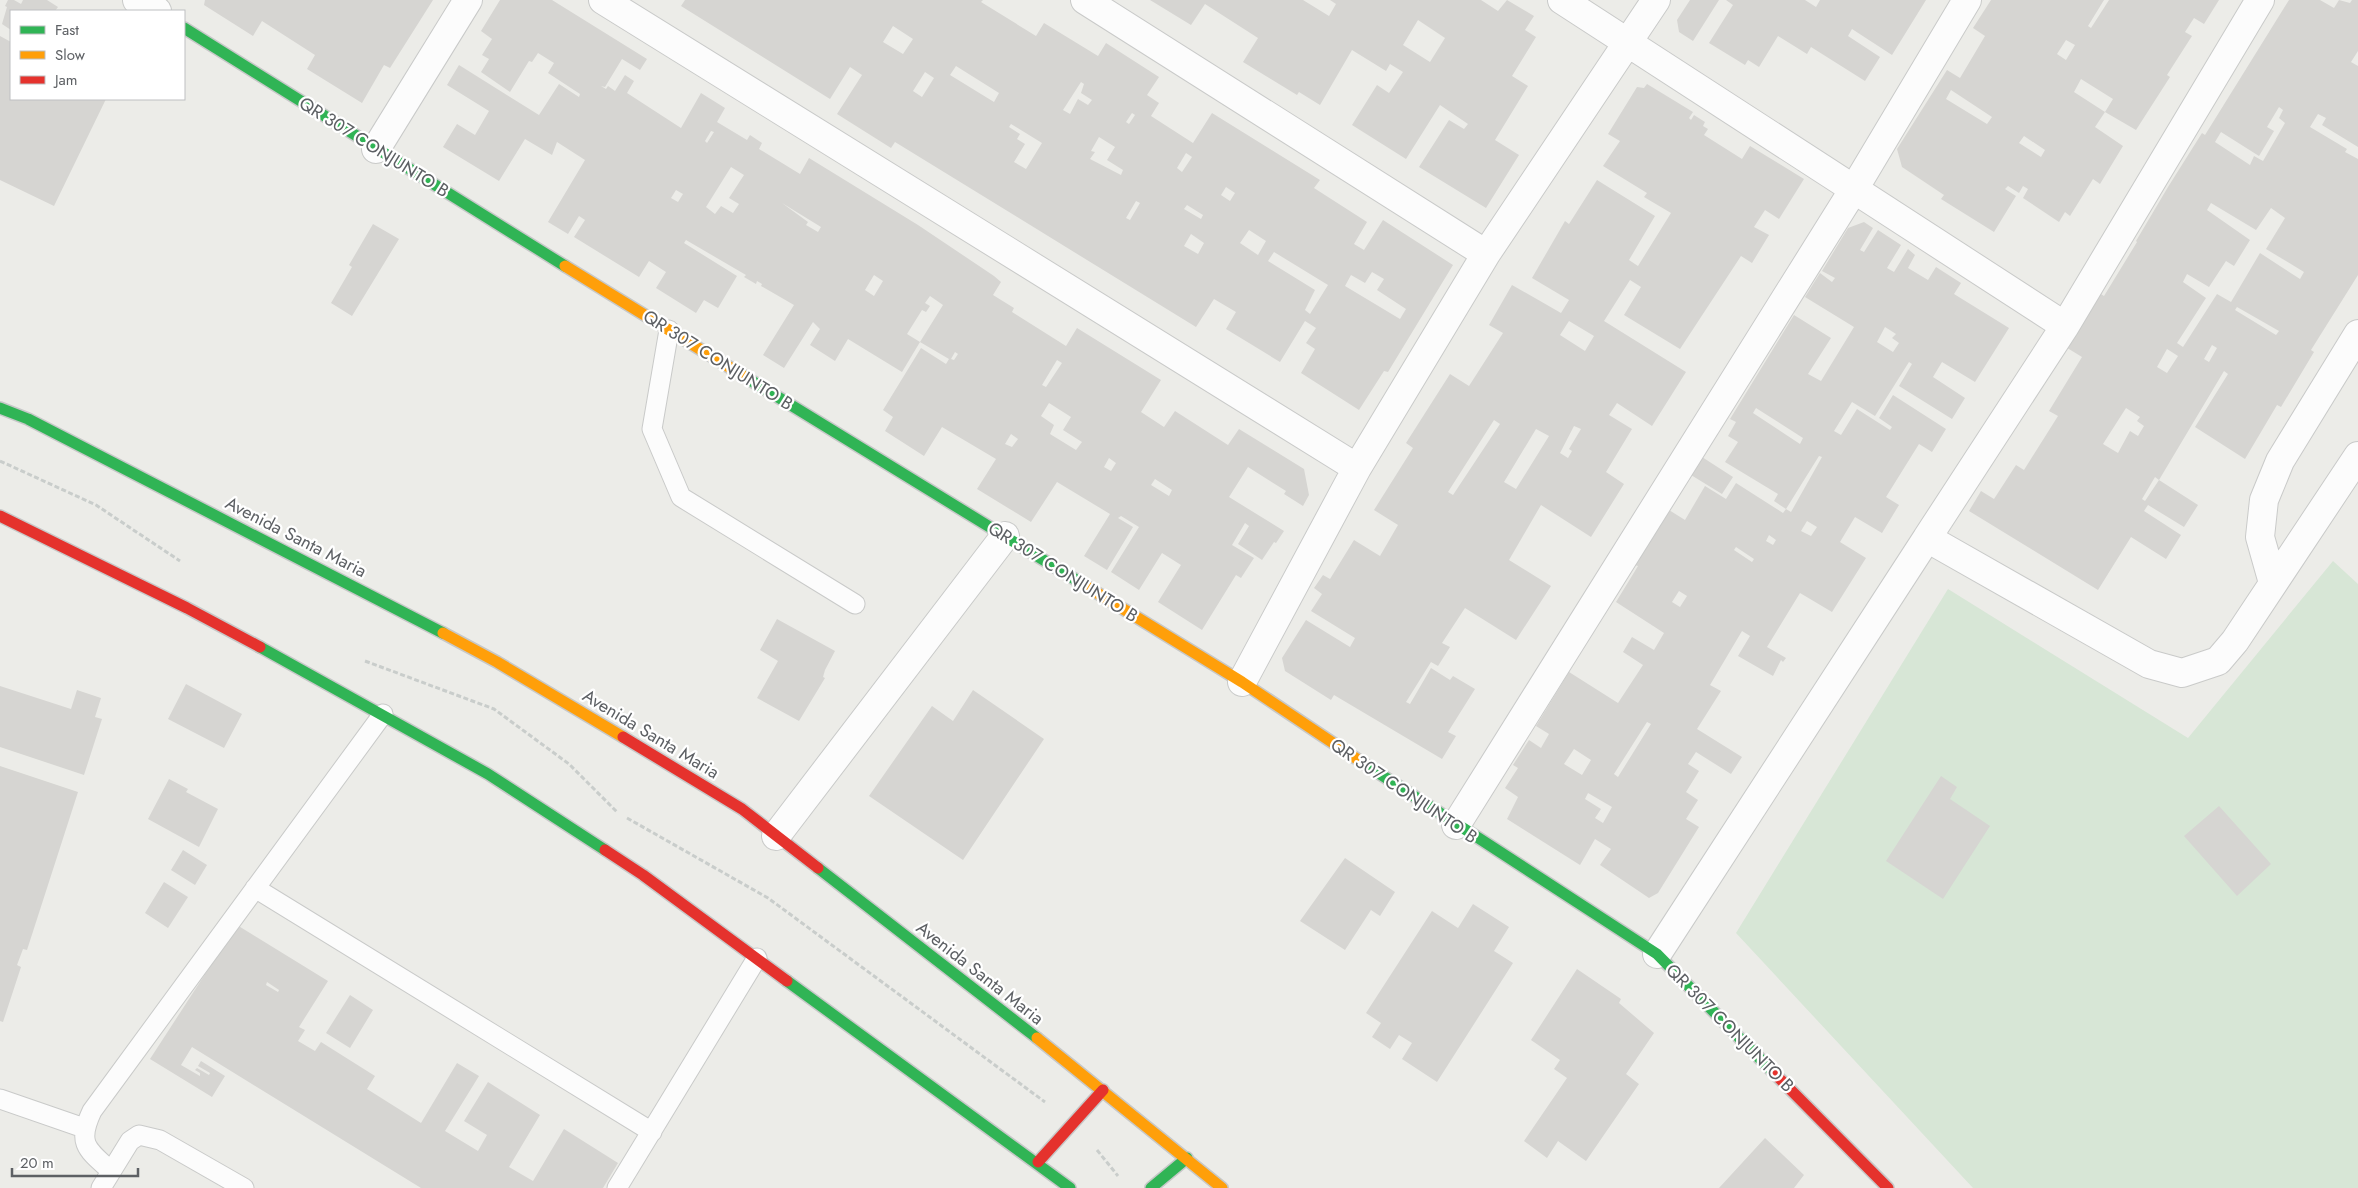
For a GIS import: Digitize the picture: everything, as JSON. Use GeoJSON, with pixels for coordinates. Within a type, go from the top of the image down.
{"type":"FeatureCollection","features":[{"type":"Feature","properties":{"kind":"main road","name":"QR 307 CONJUNTO B"},"geometry":{"type":"LineString","coordinates":[[185,29],[376,149],[1242,682],[1456,825],[1657,954],[1888,1188]]}},
{"type":"Feature","properties":{"kind":"main road","name":"Avenida Santa Maria"},"geometry":{"type":"LineString","coordinates":[[0,408],[28,419],[380,599],[497,662],[742,809],[1104,1090],[1222,1188]]}},
{"type":"Feature","properties":{"kind":"main road"},"geometry":{"type":"LineString","coordinates":[[0,516],[187,608],[383,714],[488,774],[643,875],[1038,1162],[1070,1188]]}},
{"type":"Feature","properties":{"kind":"main road"},"geometry":{"type":"LineString","coordinates":[[1038,1162],[1104,1090]]}},
{"type":"Feature","properties":{"kind":"main road"},"geometry":{"type":"LineString","coordinates":[[1151,1188],[1187,1158]]}},
{"type":"Feature","properties":{"kind":"street"},"geometry":{"type":"LineString","coordinates":[[376,149],[468,0]]}},
{"type":"Feature","properties":{"kind":"street"},"geometry":{"type":"LineString","coordinates":[[603,0],[1357,468]]}},
{"type":"Feature","properties":{"kind":"street"},"geometry":{"type":"LineString","coordinates":[[1085,0],[1486,254]]}},
{"type":"Feature","properties":{"kind":"street"},"geometry":{"type":"LineString","coordinates":[[1562,0],[2066,326]]}},
{"type":"Feature","properties":{"kind":"street"},"geometry":{"type":"LineString","coordinates":[[1242,682],[1357,468],[1486,254],[1656,0]]}},
{"type":"Feature","properties":{"kind":"street"},"geometry":{"type":"LineString","coordinates":[[1456,825],[1854,189],[1967,0]]}},
{"type":"Feature","properties":{"kind":"street"},"geometry":{"type":"LineString","coordinates":[[1657,954],[2066,326],[2260,0]]}},
{"type":"Feature","properties":{"kind":"street"},"geometry":{"type":"LineString","coordinates":[[2273,583],[2260,537],[2264,500],[2280,461],[2358,334]]}},
{"type":"Feature","properties":{"kind":"street"},"geometry":{"type":"LineString","coordinates":[[1927,538],[2149,664],[2182,673],[2218,661],[2235,641],[2273,583],[2355,467]]}},
{"type":"Feature","properties":{"kind":"street"},"geometry":{"type":"LineString","coordinates":[[776,836],[1005,536]]}},
{"type":"Feature","properties":{"kind":"lane"},"geometry":{"type":"LineString","coordinates":[[669,330],[652,429],[681,498],[855,604]]}},
{"type":"Feature","properties":{"kind":"lane"},"geometry":{"type":"LineString","coordinates":[[110,1171],[94,1156],[85,1144],[84,1128],[92,1111],[383,714]]}},
{"type":"Feature","properties":{"kind":"lane"},"geometry":{"type":"LineString","coordinates":[[255,888],[652,1132]]}},
{"type":"Feature","properties":{"kind":"lane"},"geometry":{"type":"LineString","coordinates":[[618,1188],[757,958]]}},
{"type":"Feature","properties":{"kind":"lane"},"geometry":{"type":"LineString","coordinates":[[0,1099],[84,1128]]}},
{"type":"Feature","properties":{"kind":"lane"},"geometry":{"type":"LineString","coordinates":[[101,1188],[130,1141],[139,1134],[148,1135],[160,1140],[244,1188]]}},
{"type":"Feature","properties":{"kind":"green space"},"geometry":{"type":"Polygon","coordinates":[[[2333,561],[2358,584],[2358,1188],[1973,1188],[1736,933],[1948,589],[2188,738],[2333,561]]]}},
{"type":"Feature","properties":{"kind":"building"},"geometry":{"type":"Polygon","coordinates":[[[8,0],[14,0],[21,4],[23,0],[47,0],[58,7],[56,10],[10,10],[10,29],[2,24],[7,7],[5,6],[8,0]]]}},
{"type":"Feature","properties":{"kind":"building"},"geometry":{"type":"Polygon","coordinates":[[[205,0],[433,0],[390,68],[384,65],[362,103],[307,69],[315,55],[262,21],[253,36],[204,5],[205,0]]]}},
{"type":"Feature","properties":{"kind":"building"},"geometry":{"type":"Polygon","coordinates":[[[500,0],[552,0],[647,59],[640,70],[622,59],[605,87],[601,86],[606,89],[608,86],[615,91],[625,75],[634,81],[627,93],[681,128],[701,93],[725,108],[717,122],[747,140],[750,135],[762,143],[759,149],[800,174],[809,158],[918,225],[994,276],[1001,282],[993,295],[1014,308],[1012,312],[1066,346],[1077,328],[1161,380],[1141,412],[1164,427],[1175,411],[1228,445],[1239,429],[1304,469],[1309,495],[1303,506],[1284,494],[1286,491],[1248,467],[1229,497],[1284,531],[1262,560],[1238,544],[1249,526],[1245,523],[1232,545],[1254,558],[1241,578],[1236,575],[1202,630],[1158,602],[1181,565],[1162,553],[1139,590],[1111,572],[1139,527],[1121,516],[1118,518],[1133,527],[1107,570],[1084,556],[1110,514],[1057,482],[1031,522],[977,489],[996,459],[942,427],[924,456],[885,431],[893,417],[883,410],[921,348],[946,364],[949,359],[920,342],[902,372],[848,339],[835,361],[810,345],[820,329],[813,322],[784,368],[763,355],[794,305],[761,286],[762,284],[757,281],[756,284],[744,277],[746,275],[686,240],[684,243],[737,276],[718,308],[704,300],[696,313],[656,288],[666,272],[649,261],[639,277],[574,237],[585,220],[579,216],[568,234],[548,222],[585,160],[557,142],[552,155],[525,139],[499,181],[443,147],[457,124],[475,135],[489,111],[447,85],[459,65],[539,115],[559,84],[579,97],[580,94],[548,73],[554,63],[538,53],[532,62],[529,61],[510,92],[481,72],[489,59],[482,55],[492,39],[481,31],[500,0]],[[711,131],[705,141],[707,143],[714,132],[711,131]],[[731,167],[706,207],[715,214],[721,206],[733,213],[739,204],[729,198],[744,175],[731,167]],[[676,190],[671,198],[678,202],[683,194],[676,190]],[[782,203],[808,222],[806,225],[818,232],[821,227],[782,203]],[[874,275],[865,290],[874,296],[883,281],[874,275]],[[930,296],[925,303],[930,306],[926,312],[922,310],[907,334],[920,342],[943,305],[930,296]],[[955,352],[951,359],[954,360],[958,354],[955,352]],[[1057,360],[1042,385],[1046,387],[1062,363],[1057,360]],[[1049,403],[1041,416],[1054,425],[1050,434],[1076,450],[1082,442],[1063,430],[1071,417],[1049,403]],[[1011,434],[1005,444],[1012,447],[1018,439],[1011,434]],[[1109,458],[1104,467],[1111,471],[1116,463],[1109,458]],[[1155,479],[1151,485],[1169,496],[1172,490],[1155,479]]]}},
{"type":"Feature","properties":{"kind":"building"},"geometry":{"type":"Polygon","coordinates":[[[685,0],[983,0],[981,2],[1036,36],[1044,23],[1098,56],[1106,43],[1159,77],[1147,95],[1159,103],[1151,116],[1193,143],[1212,113],[1320,180],[1314,188],[1367,222],[1354,244],[1364,250],[1383,220],[1453,265],[1388,372],[1384,371],[1359,410],[1301,373],[1315,349],[1306,343],[1316,328],[1305,321],[1280,362],[1226,329],[1236,312],[1214,299],[1196,327],[895,142],[891,148],[837,114],[862,75],[850,67],[830,99],[681,6],[685,0]],[[893,26],[883,42],[903,54],[913,39],[893,26]],[[956,66],[950,75],[994,102],[999,93],[956,66]],[[925,72],[913,91],[922,97],[934,78],[925,72]],[[1081,82],[1063,110],[1070,114],[1078,99],[1088,105],[1092,100],[1081,93],[1084,84],[1081,82]],[[1132,113],[1126,122],[1129,124],[1135,115],[1132,113]],[[1011,124],[1009,127],[1020,134],[1017,139],[1025,144],[1014,162],[1026,169],[1042,143],[1011,124]],[[1099,137],[1091,151],[1095,152],[1090,159],[1121,175],[1123,170],[1107,160],[1115,147],[1099,137]],[[1186,153],[1177,168],[1182,172],[1192,157],[1186,153]],[[1226,187],[1221,195],[1230,201],[1235,193],[1226,187]],[[1136,201],[1126,218],[1130,220],[1140,203],[1136,201]],[[1187,205],[1184,209],[1201,219],[1203,215],[1187,205]],[[1249,230],[1240,243],[1258,255],[1266,241],[1249,230]],[[1191,234],[1184,246],[1198,254],[1204,243],[1191,234]],[[1274,252],[1268,261],[1315,290],[1305,310],[1310,314],[1328,285],[1274,252]],[[1372,272],[1365,283],[1351,275],[1345,286],[1400,319],[1406,309],[1377,290],[1384,279],[1372,272]]]}},
{"type":"Feature","properties":{"kind":"building"},"geometry":{"type":"Polygon","coordinates":[[[1150,0],[1303,0],[1329,16],[1336,4],[1330,0],[1481,0],[1498,11],[1507,0],[1534,16],[1525,30],[1536,37],[1512,76],[1528,86],[1495,140],[1519,155],[1486,208],[1419,167],[1449,120],[1464,129],[1468,124],[1440,105],[1406,159],[1352,125],[1377,85],[1389,93],[1403,72],[1390,64],[1386,71],[1352,50],[1320,105],[1299,92],[1297,95],[1243,62],[1258,38],[1205,4],[1191,25],[1150,0]],[[1418,20],[1403,45],[1430,62],[1445,38],[1418,20]]]}},
{"type":"Feature","properties":{"kind":"building"},"geometry":{"type":"Polygon","coordinates":[[[1690,0],[1719,0],[1693,41],[1679,32],[1677,20],[1690,0]]]}},
{"type":"Feature","properties":{"kind":"building"},"geometry":{"type":"Polygon","coordinates":[[[1726,0],[1805,0],[1816,7],[1820,0],[1926,0],[1892,55],[1852,29],[1848,36],[1880,57],[1865,81],[1811,47],[1807,54],[1778,36],[1759,67],[1748,60],[1745,65],[1709,43],[1733,5],[1726,0]]]}},
{"type":"Feature","properties":{"kind":"building"},"geometry":{"type":"Polygon","coordinates":[[[1991,0],[2104,0],[2088,26],[2091,28],[2109,0],[2219,0],[2204,24],[2194,18],[2185,32],[2192,36],[2167,75],[2170,77],[2136,130],[2105,112],[2095,127],[2123,146],[2100,184],[2093,179],[2070,216],[2065,212],[2059,222],[2023,198],[2028,189],[2023,186],[2019,193],[2008,186],[2005,189],[2016,196],[1994,232],[1941,199],[1944,195],[1902,167],[1897,149],[1947,70],[1960,78],[1985,36],[1973,28],[1991,0]],[[2066,40],[2057,54],[2066,60],[2075,45],[2066,40]],[[2081,79],[2074,92],[2105,112],[2113,99],[2081,79]],[[1951,90],[1946,99],[1987,124],[1992,117],[1951,90]],[[2024,136],[2019,143],[2041,157],[2045,150],[2024,136]]]}},
{"type":"Feature","properties":{"kind":"building"},"geometry":{"type":"Polygon","coordinates":[[[2289,0],[2320,0],[2334,8],[2339,0],[2350,3],[2352,0],[2358,0],[2358,51],[2351,62],[2358,66],[2358,147],[2322,125],[2326,118],[2318,114],[2310,127],[2347,149],[2345,152],[2358,159],[2358,275],[2311,350],[2314,352],[2281,407],[2277,405],[2245,459],[2195,427],[2228,374],[2224,371],[2159,480],[2198,505],[2184,527],[2148,505],[2144,511],[2181,535],[2166,559],[2131,537],[2098,590],[1969,511],[1981,491],[1994,499],[2016,465],[2024,470],[2058,416],[2049,411],[2082,357],[2064,346],[2096,291],[2104,296],[2168,187],[2202,133],[2205,135],[2289,0]],[[2279,107],[2267,127],[2274,131],[2259,156],[2221,132],[2215,142],[2250,165],[2254,156],[2263,161],[2285,123],[2279,118],[2283,110],[2279,107]],[[2211,203],[2207,210],[2250,240],[2234,266],[2226,261],[2209,287],[2187,274],[2183,282],[2206,298],[2177,343],[2183,347],[2217,294],[2231,302],[2260,253],[2300,279],[2304,272],[2266,249],[2285,218],[2271,208],[2256,230],[2211,203]],[[2237,307],[2235,310],[2276,335],[2279,331],[2237,307]],[[2212,345],[2204,359],[2209,362],[2217,348],[2212,345]],[[2167,349],[2157,367],[2167,373],[2178,356],[2167,349]],[[2126,408],[2103,444],[2118,453],[2130,431],[2138,436],[2144,426],[2137,421],[2140,417],[2126,408]],[[2155,477],[2142,499],[2145,501],[2159,480],[2155,477]]]}},
{"type":"Feature","properties":{"kind":"building"},"geometry":{"type":"Polygon","coordinates":[[[0,36],[10,41],[10,100],[106,100],[54,206],[0,180],[0,36]]]}},
{"type":"Feature","properties":{"kind":"building"},"geometry":{"type":"Polygon","coordinates":[[[1647,84],[1693,112],[1689,118],[1691,120],[1694,115],[1705,122],[1703,126],[1708,129],[1704,135],[1742,159],[1750,146],[1804,179],[1779,219],[1765,210],[1754,227],[1769,235],[1752,263],[1741,256],[1680,349],[1624,315],[1641,287],[1630,280],[1604,321],[1686,372],[1652,426],[1617,403],[1609,415],[1632,429],[1606,472],[1624,484],[1591,537],[1541,505],[1509,560],[1551,586],[1516,640],[1465,608],[1442,643],[1450,647],[1438,666],[1431,662],[1406,702],[1410,704],[1431,668],[1450,680],[1453,676],[1475,689],[1448,732],[1456,736],[1442,759],[1334,695],[1331,700],[1285,671],[1282,658],[1306,620],[1350,647],[1355,638],[1311,611],[1322,594],[1314,588],[1323,575],[1330,579],[1354,540],[1380,556],[1398,525],[1374,510],[1413,448],[1406,443],[1450,374],[1469,386],[1503,333],[1489,325],[1512,285],[1561,313],[1569,300],[1532,278],[1565,221],[1569,224],[1597,180],[1655,216],[1629,260],[1638,266],[1671,213],[1644,197],[1647,193],[1603,166],[1620,141],[1608,134],[1637,87],[1644,88],[1647,84]],[[1569,321],[1560,335],[1585,351],[1594,336],[1569,321]],[[1494,420],[1448,492],[1453,495],[1500,424],[1494,420]],[[1574,426],[1560,453],[1568,458],[1572,451],[1569,449],[1581,429],[1574,426]],[[1536,429],[1504,482],[1516,489],[1549,436],[1536,429]]]}},
{"type":"Feature","properties":{"kind":"building"},"geometry":{"type":"Polygon","coordinates":[[[1864,222],[1873,228],[1860,250],[1864,252],[1878,230],[1901,245],[1887,268],[1894,272],[1908,249],[1915,255],[1908,268],[1928,280],[1936,267],[1961,283],[1954,294],[2009,328],[1975,382],[1942,362],[1933,377],[1965,398],[1952,419],[1899,386],[1912,364],[1909,362],[1875,416],[1852,402],[1834,431],[1841,435],[1857,409],[1890,430],[1892,427],[1879,418],[1893,395],[1946,429],[1932,452],[1919,444],[1886,497],[1899,505],[1882,533],[1855,517],[1840,542],[1866,558],[1832,612],[1800,593],[1767,647],[1786,658],[1783,662],[1781,660],[1773,676],[1738,656],[1750,636],[1742,631],[1710,685],[1721,691],[1697,729],[1742,757],[1731,774],[1696,752],[1688,764],[1699,771],[1686,792],[1698,800],[1686,819],[1699,827],[1658,893],[1649,898],[1600,865],[1611,849],[1595,839],[1580,865],[1507,819],[1518,797],[1505,788],[1518,768],[1513,765],[1529,740],[1541,748],[1549,734],[1536,726],[1569,672],[1618,703],[1643,665],[1623,652],[1632,637],[1654,650],[1664,633],[1616,602],[1638,566],[1635,565],[1669,510],[1685,520],[1705,486],[1726,499],[1736,483],[1783,513],[1786,509],[1774,501],[1778,494],[1725,462],[1738,442],[1728,436],[1736,422],[1730,419],[1794,315],[1831,338],[1808,374],[1821,381],[1854,327],[1805,297],[1820,273],[1832,282],[1835,278],[1822,271],[1848,228],[1864,222]],[[1885,327],[1877,342],[1893,352],[1899,343],[1892,338],[1896,334],[1885,327]],[[1756,408],[1753,413],[1800,444],[1803,438],[1756,408]],[[1819,456],[1786,509],[1791,512],[1822,457],[1819,456]],[[1807,521],[1801,531],[1811,536],[1817,527],[1807,521]],[[1769,535],[1766,541],[1773,545],[1776,540],[1769,535]],[[1736,547],[1734,550],[1752,562],[1754,559],[1736,547]],[[1679,591],[1672,602],[1680,607],[1687,596],[1679,591]],[[1647,722],[1614,774],[1618,777],[1651,724],[1647,722]],[[1574,749],[1564,764],[1582,775],[1591,760],[1574,749]],[[1588,793],[1585,799],[1601,809],[1595,818],[1603,823],[1612,807],[1588,793]]]}},
{"type":"Feature","properties":{"kind":"building"},"geometry":{"type":"Polygon","coordinates":[[[373,224],[399,239],[352,316],[331,303],[352,267],[349,265],[373,224]]]}},
{"type":"Feature","properties":{"kind":"building"},"geometry":{"type":"Polygon","coordinates":[[[1702,457],[1733,477],[1722,494],[1691,475],[1702,457]]]}},
{"type":"Feature","properties":{"kind":"building"},"geometry":{"type":"Polygon","coordinates":[[[777,619],[835,651],[825,670],[823,677],[825,678],[799,721],[757,698],[778,661],[760,650],[777,619]]]}},
{"type":"Feature","properties":{"kind":"building"},"geometry":{"type":"Polygon","coordinates":[[[186,684],[242,714],[224,748],[168,719],[186,684]]]}},
{"type":"Feature","properties":{"kind":"building"},"geometry":{"type":"Polygon","coordinates":[[[0,686],[71,709],[77,690],[101,698],[95,717],[102,719],[84,775],[0,747],[0,686]]]}},
{"type":"Feature","properties":{"kind":"building"},"geometry":{"type":"Polygon","coordinates":[[[973,690],[1044,739],[963,860],[869,796],[932,706],[953,721],[973,690]]]}},
{"type":"Feature","properties":{"kind":"building"},"geometry":{"type":"Polygon","coordinates":[[[0,766],[78,792],[27,950],[23,949],[17,965],[21,967],[3,1022],[0,1021],[0,766]]]}},
{"type":"Feature","properties":{"kind":"building"},"geometry":{"type":"Polygon","coordinates":[[[1941,776],[1957,787],[1950,799],[1990,826],[1943,899],[1886,861],[1941,776]]]}},
{"type":"Feature","properties":{"kind":"building"},"geometry":{"type":"Polygon","coordinates":[[[169,779],[188,789],[186,792],[218,809],[199,847],[148,819],[169,779]]]}},
{"type":"Feature","properties":{"kind":"building"},"geometry":{"type":"Polygon","coordinates":[[[2219,806],[2271,864],[2237,896],[2184,836],[2219,806]]]}},
{"type":"Feature","properties":{"kind":"building"},"geometry":{"type":"Polygon","coordinates":[[[183,850],[207,865],[195,885],[171,870],[183,850]]]}},
{"type":"Feature","properties":{"kind":"building"},"geometry":{"type":"Polygon","coordinates":[[[1345,858],[1395,892],[1380,916],[1371,910],[1345,950],[1300,921],[1345,858]]]}},
{"type":"Feature","properties":{"kind":"building"},"geometry":{"type":"Polygon","coordinates":[[[164,882],[188,897],[168,928],[145,913],[164,882]]]}},
{"type":"Feature","properties":{"kind":"building"},"geometry":{"type":"Polygon","coordinates":[[[1473,904],[1509,927],[1494,951],[1513,963],[1437,1082],[1402,1059],[1412,1043],[1399,1035],[1390,1049],[1372,1037],[1381,1023],[1366,1013],[1432,911],[1458,928],[1473,904]]]}},
{"type":"Feature","properties":{"kind":"building"},"geometry":{"type":"Polygon","coordinates":[[[237,925],[328,981],[299,1027],[305,1030],[298,1041],[315,1051],[321,1042],[375,1076],[367,1089],[421,1123],[457,1063],[479,1076],[445,1131],[478,1151],[487,1135],[464,1121],[488,1082],[540,1115],[509,1167],[533,1181],[564,1129],[618,1163],[603,1188],[421,1188],[192,1047],[181,1065],[200,1076],[200,1073],[195,1070],[197,1068],[209,1075],[210,1073],[198,1066],[201,1061],[225,1076],[212,1097],[150,1059],[237,925]],[[267,982],[266,985],[278,992],[279,990],[267,982]]]}},
{"type":"Feature","properties":{"kind":"building"},"geometry":{"type":"Polygon","coordinates":[[[1577,969],[1621,999],[1619,1003],[1654,1033],[1626,1074],[1639,1084],[1586,1161],[1558,1141],[1547,1158],[1524,1141],[1567,1078],[1554,1069],[1560,1060],[1531,1040],[1577,969]]]}},
{"type":"Feature","properties":{"kind":"building"},"geometry":{"type":"Polygon","coordinates":[[[350,995],[373,1010],[350,1048],[326,1033],[350,995]]]}},
{"type":"Feature","properties":{"kind":"building"},"geometry":{"type":"Polygon","coordinates":[[[1765,1138],[1804,1175],[1794,1188],[1719,1188],[1765,1138]]]}},
{"type":"Feature","properties":{"kind":"traffic: fast"},"geometry":{"type":"LineString","coordinates":[[185,29],[565,266]]}},
{"type":"Feature","properties":{"kind":"traffic: fast"},"geometry":{"type":"LineString","coordinates":[[742,375],[1081,583]]}},
{"type":"Feature","properties":{"kind":"traffic: fast"},"geometry":{"type":"LineString","coordinates":[[0,408],[28,419],[443,633]]}},
{"type":"Feature","properties":{"kind":"traffic: fast"},"geometry":{"type":"LineString","coordinates":[[260,647],[488,774],[605,850]]}},
{"type":"Feature","properties":{"kind":"traffic: fast"},"geometry":{"type":"LineString","coordinates":[[1363,763],[1657,954],[1776,1075]]}},
{"type":"Feature","properties":{"kind":"traffic: fast"},"geometry":{"type":"LineString","coordinates":[[818,868],[1037,1038]]}},
{"type":"Feature","properties":{"kind":"traffic: fast"},"geometry":{"type":"LineString","coordinates":[[787,981],[1070,1188]]}},
{"type":"Feature","properties":{"kind":"traffic: fast"},"geometry":{"type":"LineString","coordinates":[[1151,1188],[1187,1158]]}},
{"type":"Feature","properties":{"kind":"traffic: slow"},"geometry":{"type":"LineString","coordinates":[[565,266],[742,375]]}},
{"type":"Feature","properties":{"kind":"traffic: slow"},"geometry":{"type":"LineString","coordinates":[[1081,583],[1242,682],[1363,763]]}},
{"type":"Feature","properties":{"kind":"traffic: slow"},"geometry":{"type":"LineString","coordinates":[[443,633],[497,662],[623,737]]}},
{"type":"Feature","properties":{"kind":"traffic: slow"},"geometry":{"type":"LineString","coordinates":[[1037,1038],[1222,1188]]}},
{"type":"Feature","properties":{"kind":"traffic: jam"},"geometry":{"type":"LineString","coordinates":[[0,516],[187,608],[260,647]]}},
{"type":"Feature","properties":{"kind":"traffic: jam"},"geometry":{"type":"LineString","coordinates":[[623,737],[742,809],[818,868]]}},
{"type":"Feature","properties":{"kind":"traffic: jam"},"geometry":{"type":"LineString","coordinates":[[605,850],[643,875],[787,981]]}},
{"type":"Feature","properties":{"kind":"traffic: jam"},"geometry":{"type":"LineString","coordinates":[[1776,1075],[1888,1188]]}},
{"type":"Feature","properties":{"kind":"traffic: jam"},"geometry":{"type":"LineString","coordinates":[[1038,1162],[1103,1090]]}}]}
